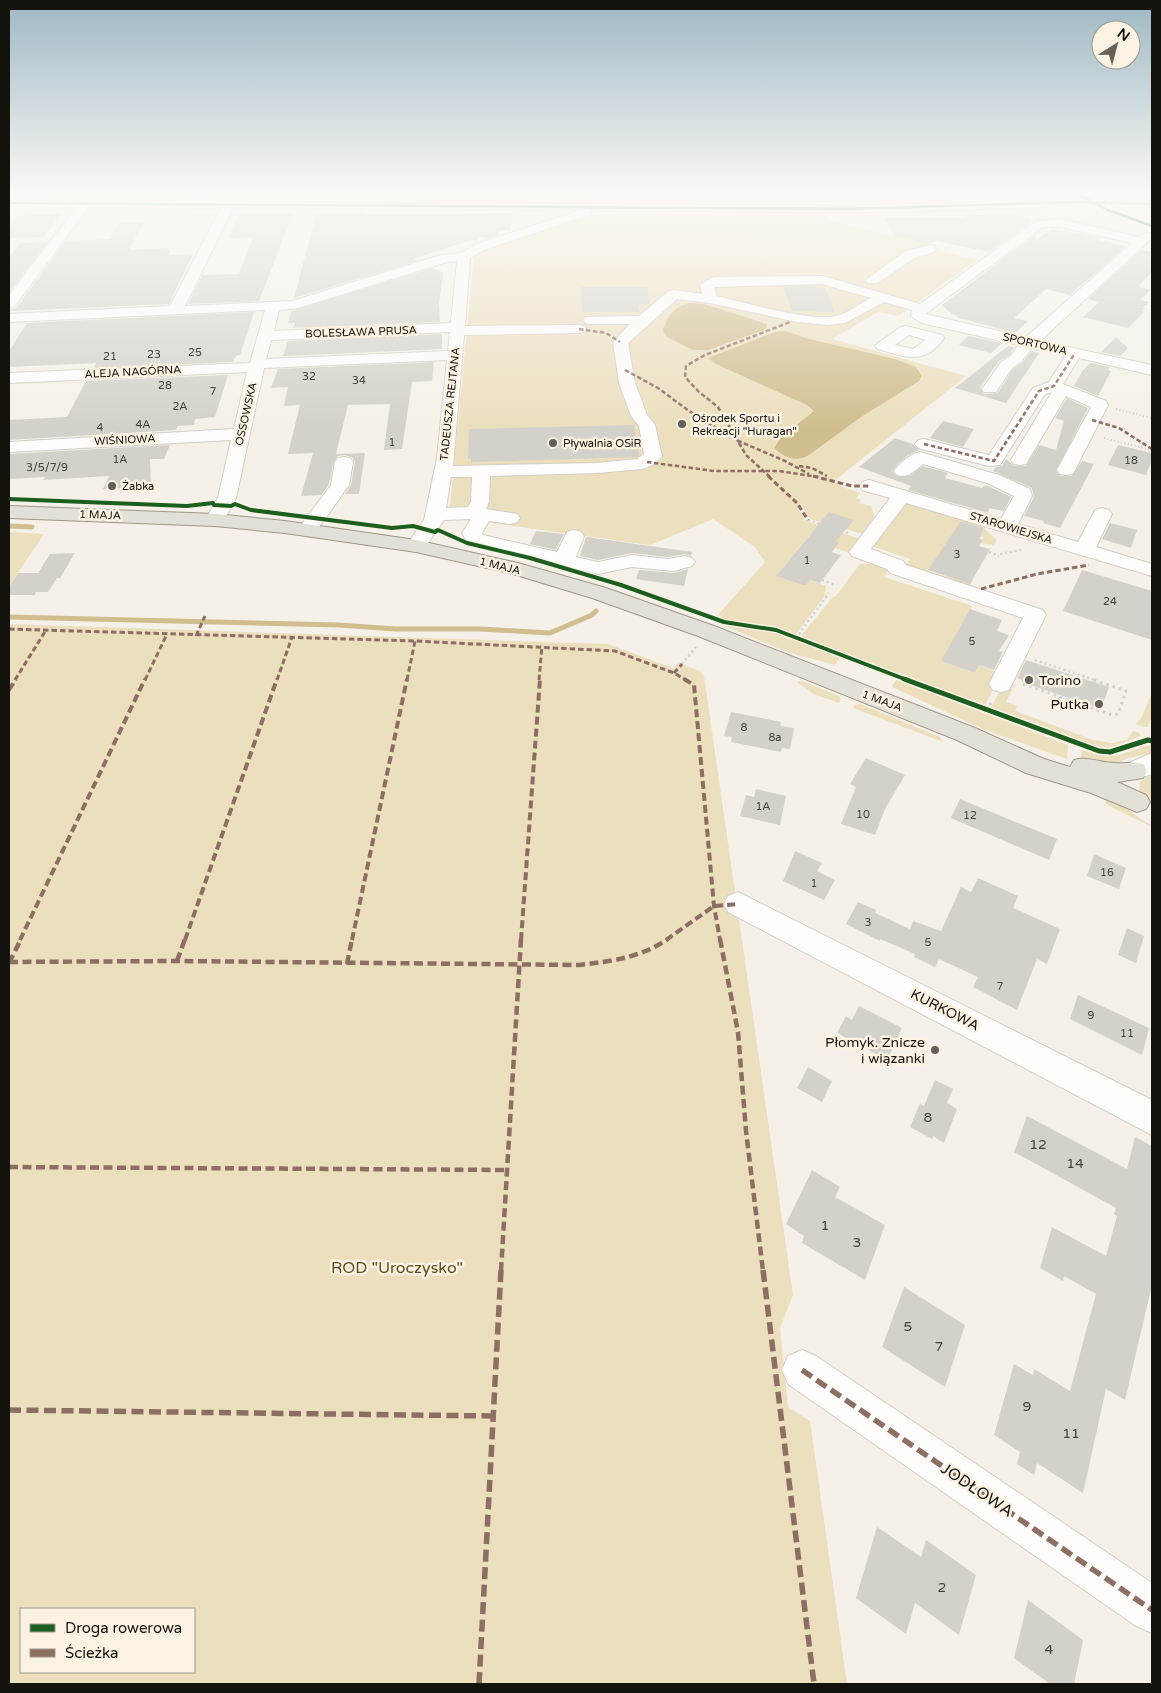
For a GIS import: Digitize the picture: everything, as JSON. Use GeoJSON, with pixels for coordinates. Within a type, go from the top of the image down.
{"type":"FeatureCollection","features":[{"type":"Feature","properties":{"kind":"main road","name":"1 MAJA"},"geometry":{"type":"LineString","coordinates":[[9,512],[215,520],[308,529],[416,546],[518,569],[638,606],[966,734],[1035,766],[1100,786],[1145,807]]}},
{"type":"Feature","properties":{"kind":"main road","name":"1 MAJA"},"geometry":{"type":"LineString","coordinates":[[966,734],[1104,772],[1145,768]]}},
{"type":"Feature","properties":{"kind":"main road"},"geometry":{"type":"LineString","coordinates":[[1145,768],[1130,775],[1128,785],[1145,807]]}},
{"type":"Feature","properties":{"kind":"street"},"geometry":{"type":"LineString","coordinates":[[9,304],[35,272]]}},
{"type":"Feature","properties":{"kind":"street"},"geometry":{"type":"LineString","coordinates":[[175,311],[195,272]]}},
{"type":"Feature","properties":{"kind":"street"},"geometry":{"type":"LineString","coordinates":[[9,318],[293,306],[401,272]]}},
{"type":"Feature","properties":{"kind":"street","name":"TADEUSZA REJTANA"},"geometry":{"type":"LineString","coordinates":[[416,546],[434,520],[446,458],[462,272]]}},
{"type":"Feature","properties":{"kind":"street"},"geometry":{"type":"LineString","coordinates":[[851,288],[859,283],[873,280],[885,272]]}},
{"type":"Feature","properties":{"kind":"street"},"geometry":{"type":"LineString","coordinates":[[909,330],[921,314],[977,272]]}},
{"type":"Feature","properties":{"kind":"street"},"geometry":{"type":"LineString","coordinates":[[990,388],[1006,365],[1016,359],[1028,343],[1107,272]]}},
{"type":"Feature","properties":{"kind":"street","name":"SPORTOWA"},"geometry":{"type":"LineString","coordinates":[[710,299],[707,285],[714,281],[823,280],[891,299],[921,314],[1028,343],[1075,353],[1145,364]]}},
{"type":"Feature","properties":{"kind":"street"},"geometry":{"type":"LineString","coordinates":[[873,280],[889,283]]}},
{"type":"Feature","properties":{"kind":"street"},"geometry":{"type":"LineString","coordinates":[[443,472],[597,468],[642,464],[651,459],[653,456],[647,425],[640,416],[627,384],[620,342],[674,294],[710,299],[797,318],[828,321],[840,320],[891,299],[910,294],[911,290]]}},
{"type":"Feature","properties":{"kind":"street","name":"OSSOWSKA"},"geometry":{"type":"LineString","coordinates":[[215,520],[227,498],[257,365],[273,307]]}},
{"type":"Feature","properties":{"kind":"street","name":"BOLESŁAWA PRUSA"},"geometry":{"type":"LineString","coordinates":[[265,336],[585,324],[643,320]]}},
{"type":"Feature","properties":{"kind":"street"},"geometry":{"type":"LineString","coordinates":[[1020,460],[1075,353]]}},
{"type":"Feature","properties":{"kind":"street","name":"ALEJA NAGÓRNA"},"geometry":{"type":"LineString","coordinates":[[9,378],[257,365],[331,368],[456,356]]}},
{"type":"Feature","properties":{"kind":"street"},"geometry":{"type":"LineString","coordinates":[[924,444],[994,461],[1039,391],[1057,388],[1100,405],[1066,470]]}},
{"type":"Feature","properties":{"kind":"street","name":"WIŚNIOWA"},"geometry":{"type":"LineString","coordinates":[[9,447],[241,434]]}},
{"type":"Feature","properties":{"kind":"street"},"geometry":{"type":"LineString","coordinates":[[903,471],[920,457],[993,479],[1017,490],[1024,496],[1007,527]]}},
{"type":"Feature","properties":{"kind":"street"},"geometry":{"type":"LineString","coordinates":[[308,529],[340,485],[344,462]]}},
{"type":"Feature","properties":{"kind":"street"},"geometry":{"type":"LineString","coordinates":[[481,471],[479,514],[472,533],[475,539],[598,568],[617,566],[625,553],[640,561],[678,566],[684,562]]}},
{"type":"Feature","properties":{"kind":"street","name":"STAROWIEJSKA"},"geometry":{"type":"LineString","coordinates":[[869,486],[1152,570]]}},
{"type":"Feature","properties":{"kind":"street"},"geometry":{"type":"LineString","coordinates":[[901,496],[859,552],[896,565],[897,569],[1034,615],[1002,680]]}},
{"type":"Feature","properties":{"kind":"street"},"geometry":{"type":"LineString","coordinates":[[436,514],[479,514],[517,524],[513,548]]}},
{"type":"Feature","properties":{"kind":"street"},"geometry":{"type":"LineString","coordinates":[[1084,550],[1102,514]]}},
{"type":"Feature","properties":{"kind":"street"},"geometry":{"type":"LineString","coordinates":[[564,560],[574,536]]}},
{"type":"Feature","properties":{"kind":"street","name":"KURKOWA"},"geometry":{"type":"LineString","coordinates":[[738,904],[1152,1118]]}},
{"type":"Feature","properties":{"kind":"street","name":"JODŁOWA"},"geometry":{"type":"LineString","coordinates":[[802,1370],[1152,1610]]}},
{"type":"Feature","properties":{"kind":"path"},"geometry":{"type":"LineString","coordinates":[[1100,405],[1152,418]]}},
{"type":"Feature","properties":{"kind":"path"},"geometry":{"type":"LineString","coordinates":[[1085,433],[1152,450]]}},
{"type":"Feature","properties":{"kind":"path"},"geometry":{"type":"LineString","coordinates":[[808,520],[869,539]]}},
{"type":"Feature","properties":{"kind":"path"},"geometry":{"type":"LineString","coordinates":[[989,552],[1000,555],[1024,549]]}},
{"type":"Feature","properties":{"kind":"path"},"geometry":{"type":"LineString","coordinates":[[822,580],[835,584]]}},
{"type":"Feature","properties":{"kind":"path"},"geometry":{"type":"LineString","coordinates":[[796,638],[829,593]]}},
{"type":"Feature","properties":{"kind":"path"},"geometry":{"type":"LineString","coordinates":[[682,664],[699,644]]}},
{"type":"Feature","properties":{"kind":"path"},"geometry":{"type":"LineString","coordinates":[[1002,680],[1112,715],[1118,714],[1126,691],[1015,654]]}},
{"type":"Feature","properties":{"kind":"green space","name":"Ośrodek Sportu i Rekreacji \"Huragan\""},"geometry":{"type":"Polygon","coordinates":[[[472,272],[960,272],[898,316],[878,312],[832,339],[966,376],[834,481],[843,487],[860,493],[856,498],[861,500],[859,503],[871,506],[875,518],[863,534],[810,519],[802,506],[798,509],[806,521],[860,539],[850,553],[835,548],[838,542],[811,533],[776,576],[804,586],[810,580],[826,586],[824,597],[796,634],[775,626],[728,620],[717,616],[765,562],[755,547],[713,519],[650,545],[449,517],[472,272]]]}},
{"type":"Feature","properties":{"kind":"green space"},"geometry":{"type":"Polygon","coordinates":[[[906,503],[981,526],[997,540],[993,545],[981,543],[984,537],[956,529],[928,571],[958,580],[962,574],[974,577],[970,586],[904,567],[910,559],[872,546],[906,503]]]}},
{"type":"Feature","properties":{"kind":"green space"},"geometry":{"type":"Polygon","coordinates":[[[9,532],[44,534],[9,586],[9,532]]]}},
{"type":"Feature","properties":{"kind":"green space"},"geometry":{"type":"Polygon","coordinates":[[[860,564],[871,564],[889,570],[884,577],[972,606],[941,661],[975,673],[979,665],[996,672],[996,683],[985,706],[801,636],[832,598],[836,596],[860,564]]]}},
{"type":"Feature","properties":{"kind":"green space"},"geometry":{"type":"Polygon","coordinates":[[[715,622],[726,626],[775,633],[840,658],[835,665],[790,653],[715,622]]]}},
{"type":"Feature","properties":{"kind":"green space","name":"ROD \"Uroczysko\""},"geometry":{"type":"Polygon","coordinates":[[[9,624],[608,644],[673,668],[679,663],[700,671],[704,676],[793,1295],[780,1328],[788,1407],[810,1421],[847,1684],[9,1684],[9,624]]]}},
{"type":"Feature","properties":{"kind":"green space"},"geometry":{"type":"Polygon","coordinates":[[[896,680],[1068,745],[1067,759],[985,730],[892,687],[896,680]]]}},
{"type":"Feature","properties":{"kind":"green space"},"geometry":{"type":"Polygon","coordinates":[[[802,681],[839,696],[841,699],[839,703],[814,694],[797,682],[802,681]]]}},
{"type":"Feature","properties":{"kind":"green space"},"geometry":{"type":"Polygon","coordinates":[[[1011,682],[1015,684],[1006,702],[1017,706],[1015,711],[1093,740],[1112,743],[1127,740],[1133,731],[1141,736],[1108,748],[1096,747],[991,708],[1002,686],[1011,682]]]}},
{"type":"Feature","properties":{"kind":"green space"},"geometry":{"type":"Polygon","coordinates":[[[1152,692],[1152,715],[1148,727],[1135,724],[1141,719],[1152,692]]]}},
{"type":"Feature","properties":{"kind":"green space"},"geometry":{"type":"Polygon","coordinates":[[[860,704],[940,737],[943,742],[853,708],[854,705],[860,704]]]}},
{"type":"Feature","properties":{"kind":"green space"},"geometry":{"type":"Polygon","coordinates":[[[1152,745],[1152,753],[1128,758],[1119,763],[1107,765],[1080,762],[1082,750],[1112,756],[1152,745]]]}},
{"type":"Feature","properties":{"kind":"green space"},"geometry":{"type":"Polygon","coordinates":[[[1152,776],[1152,804],[1141,793],[1139,785],[1145,778],[1152,776]]]}},
{"type":"Feature","properties":{"kind":"green space"},"geometry":{"type":"Polygon","coordinates":[[[1107,796],[1151,825],[1152,827],[1105,804],[1107,796]]]}},
{"type":"Feature","properties":{"kind":"shaded area"},"geometry":{"type":"Polygon","coordinates":[[[690,303],[704,304],[767,324],[766,329],[708,350],[693,350],[667,337],[663,330],[672,312],[690,303]]]}},
{"type":"Feature","properties":{"kind":"shaded area"},"geometry":{"type":"Polygon","coordinates":[[[785,331],[809,339],[895,359],[916,367],[922,376],[919,381],[861,417],[809,455],[799,459],[790,458],[774,448],[782,436],[814,411],[807,405],[716,364],[708,358],[775,332],[785,331]]]}},
{"type":"Feature","properties":{"kind":"building"},"geometry":{"type":"Polygon","coordinates":[[[9,272],[25,272],[9,292],[9,272]]]}},
{"type":"Feature","properties":{"kind":"building"},"geometry":{"type":"Polygon","coordinates":[[[43,272],[184,272],[169,304],[9,311],[16,308],[43,272]]]}},
{"type":"Feature","properties":{"kind":"building"},"geometry":{"type":"Polygon","coordinates":[[[240,272],[270,272],[259,301],[188,304],[202,275],[239,274],[240,272]]]}},
{"type":"Feature","properties":{"kind":"building"},"geometry":{"type":"Polygon","coordinates":[[[301,272],[380,272],[294,298],[301,272]]]}},
{"type":"Feature","properties":{"kind":"building"},"geometry":{"type":"Polygon","coordinates":[[[420,272],[443,273],[439,303],[440,322],[293,328],[295,323],[288,323],[291,311],[420,272]]]}},
{"type":"Feature","properties":{"kind":"building"},"geometry":{"type":"Polygon","coordinates":[[[986,272],[1096,272],[1070,295],[1046,289],[1014,318],[1028,321],[1015,333],[956,317],[958,316],[952,314],[942,305],[986,272]]]}},
{"type":"Feature","properties":{"kind":"building"},"geometry":{"type":"Polygon","coordinates":[[[1118,272],[1152,272],[1139,285],[1141,285],[1139,287],[1150,290],[1140,300],[1149,302],[1143,308],[1146,308],[1142,311],[1145,311],[1128,328],[1083,317],[1099,302],[1088,299],[1118,272]]]}},
{"type":"Feature","properties":{"kind":"building"},"geometry":{"type":"Polygon","coordinates":[[[816,286],[817,288],[825,288],[835,312],[792,311],[783,287],[816,286]]]}},
{"type":"Feature","properties":{"kind":"building"},"geometry":{"type":"Polygon","coordinates":[[[581,287],[647,287],[650,304],[638,305],[639,312],[582,312],[581,287]]]}},
{"type":"Feature","properties":{"kind":"building"},"geometry":{"type":"Polygon","coordinates":[[[254,312],[240,355],[236,356],[232,362],[94,368],[96,363],[9,367],[9,351],[27,323],[254,312]]]}},
{"type":"Feature","properties":{"kind":"building"},"geometry":{"type":"Polygon","coordinates":[[[442,334],[442,349],[283,356],[288,341],[442,334]]]}},
{"type":"Feature","properties":{"kind":"building"},"geometry":{"type":"Polygon","coordinates":[[[968,336],[1002,343],[991,353],[959,345],[968,336]]]}},
{"type":"Feature","properties":{"kind":"building"},"geometry":{"type":"Polygon","coordinates":[[[1116,337],[1128,348],[1120,356],[1101,352],[1116,337]]]}},
{"type":"Feature","properties":{"kind":"building"},"geometry":{"type":"Polygon","coordinates":[[[1008,346],[1014,347],[1010,355],[999,361],[980,388],[984,394],[998,393],[1013,369],[1022,363],[1032,351],[1039,353],[1006,403],[955,388],[1008,346]]]}},
{"type":"Feature","properties":{"kind":"building"},"geometry":{"type":"Polygon","coordinates":[[[434,362],[432,381],[412,382],[402,449],[384,450],[390,404],[348,405],[336,454],[365,453],[359,494],[345,494],[351,485],[355,462],[352,457],[344,455],[338,456],[334,461],[329,484],[321,495],[301,496],[313,453],[288,454],[300,405],[284,406],[288,387],[271,388],[278,369],[434,362]]]}},
{"type":"Feature","properties":{"kind":"building"},"geometry":{"type":"Polygon","coordinates":[[[1091,363],[1110,367],[1108,370],[1111,371],[1098,396],[1074,386],[1083,370],[1091,363]]]}},
{"type":"Feature","properties":{"kind":"building"},"geometry":{"type":"Polygon","coordinates":[[[228,375],[215,417],[195,419],[194,425],[178,426],[176,430],[9,440],[9,420],[67,417],[86,381],[228,375]]]}},
{"type":"Feature","properties":{"kind":"building"},"geometry":{"type":"Polygon","coordinates":[[[1067,398],[1088,408],[1056,471],[1060,476],[1072,476],[1082,461],[1094,464],[1060,528],[1043,523],[1044,521],[1024,516],[1034,497],[1032,488],[993,471],[996,467],[1002,466],[1006,459],[1014,466],[1026,466],[1039,445],[1056,450],[1064,421],[1055,418],[1067,398]]]}},
{"type":"Feature","properties":{"kind":"building"},"geometry":{"type":"Polygon","coordinates":[[[943,421],[974,429],[963,447],[930,438],[943,421]]]}},
{"type":"Feature","properties":{"kind":"building","name":"Pływalnia OSiR"},"geometry":{"type":"Polygon","coordinates":[[[634,425],[639,455],[637,457],[471,462],[471,459],[468,459],[469,429],[634,425]]]}},
{"type":"Feature","properties":{"kind":"building"},"geometry":{"type":"Polygon","coordinates":[[[895,438],[913,444],[919,450],[908,455],[898,464],[892,471],[896,476],[909,476],[923,466],[948,473],[945,478],[982,488],[986,485],[1011,497],[1004,511],[989,508],[988,513],[908,490],[911,486],[859,467],[895,438]]]}},
{"type":"Feature","properties":{"kind":"building"},"geometry":{"type":"Polygon","coordinates":[[[170,445],[164,459],[150,459],[151,487],[103,489],[109,476],[43,480],[45,477],[9,479],[9,454],[170,445]]]}},
{"type":"Feature","properties":{"kind":"building"},"geometry":{"type":"Polygon","coordinates":[[[1118,445],[1152,453],[1152,460],[1146,475],[1108,465],[1118,445]]]}},
{"type":"Feature","properties":{"kind":"building"},"geometry":{"type":"Polygon","coordinates":[[[829,512],[854,520],[836,541],[839,542],[832,552],[841,555],[820,583],[810,580],[805,586],[776,576],[829,512]]]}},
{"type":"Feature","properties":{"kind":"building"},"geometry":{"type":"Polygon","coordinates":[[[961,521],[983,528],[980,539],[983,540],[979,546],[990,549],[970,584],[928,570],[961,521]]]}},
{"type":"Feature","properties":{"kind":"building"},"geometry":{"type":"Polygon","coordinates":[[[1110,523],[1137,530],[1131,548],[1102,539],[1110,523]]]}},
{"type":"Feature","properties":{"kind":"building"},"geometry":{"type":"Polygon","coordinates":[[[536,531],[564,534],[556,550],[530,544],[536,531]]]}},
{"type":"Feature","properties":{"kind":"building"},"geometry":{"type":"Polygon","coordinates":[[[586,537],[692,552],[691,556],[685,554],[668,557],[632,553],[598,560],[580,556],[586,537]]]}},
{"type":"Feature","properties":{"kind":"building"},"geometry":{"type":"Polygon","coordinates":[[[75,553],[60,578],[57,578],[48,592],[36,592],[35,595],[9,595],[9,587],[18,573],[38,573],[50,554],[75,553]]]}},
{"type":"Feature","properties":{"kind":"building"},"geometry":{"type":"Polygon","coordinates":[[[688,569],[684,586],[636,579],[639,570],[674,573],[688,569]]]}},
{"type":"Feature","properties":{"kind":"building"},"geometry":{"type":"Polygon","coordinates":[[[1082,570],[1152,591],[1152,640],[1063,611],[1082,570]]]}},
{"type":"Feature","properties":{"kind":"building"},"geometry":{"type":"Polygon","coordinates":[[[970,609],[1002,620],[997,631],[1009,635],[999,651],[1003,652],[994,670],[979,665],[975,673],[941,661],[970,609]]]}},
{"type":"Feature","properties":{"kind":"building"},"geometry":{"type":"Polygon","coordinates":[[[1026,660],[1109,687],[1101,709],[1022,682],[1022,680],[1017,678],[1026,660]]]}},
{"type":"Feature","properties":{"kind":"building"},"geometry":{"type":"Polygon","coordinates":[[[731,712],[781,722],[780,726],[794,728],[790,749],[782,748],[781,752],[731,742],[732,737],[724,736],[731,712]]]}},
{"type":"Feature","properties":{"kind":"building"},"geometry":{"type":"Polygon","coordinates":[[[866,758],[905,775],[885,809],[875,835],[841,824],[856,787],[850,784],[866,758]]]}},
{"type":"Feature","properties":{"kind":"building"},"geometry":{"type":"Polygon","coordinates":[[[756,789],[786,796],[780,825],[740,816],[746,795],[754,797],[756,789]]]}},
{"type":"Feature","properties":{"kind":"building"},"geometry":{"type":"Polygon","coordinates":[[[960,799],[1057,839],[1049,860],[951,818],[960,799]]]}},
{"type":"Feature","properties":{"kind":"building"},"geometry":{"type":"Polygon","coordinates":[[[795,851],[822,863],[817,871],[835,880],[824,900],[783,881],[795,851]]]}},
{"type":"Feature","properties":{"kind":"building"},"geometry":{"type":"Polygon","coordinates":[[[1094,854],[1126,868],[1119,889],[1087,876],[1094,854]]]}},
{"type":"Feature","properties":{"kind":"building"},"geometry":{"type":"Polygon","coordinates":[[[978,878],[1018,896],[1013,908],[1060,929],[1047,964],[1037,959],[1017,1010],[973,987],[978,977],[939,959],[935,967],[914,957],[915,954],[880,939],[880,941],[846,924],[858,902],[876,910],[875,913],[910,929],[913,921],[941,931],[961,887],[971,892],[978,878]]]}},
{"type":"Feature","properties":{"kind":"building"},"geometry":{"type":"Polygon","coordinates":[[[1127,928],[1144,936],[1136,963],[1118,955],[1127,928]]]}},
{"type":"Feature","properties":{"kind":"building"},"geometry":{"type":"Polygon","coordinates":[[[1078,995],[1149,1028],[1142,1055],[1070,1019],[1078,995]]]}},
{"type":"Feature","properties":{"kind":"building"},"geometry":{"type":"Polygon","coordinates":[[[859,1006],[902,1028],[887,1060],[837,1033],[846,1016],[852,1020],[859,1006]]]}},
{"type":"Feature","properties":{"kind":"building"},"geometry":{"type":"Polygon","coordinates":[[[808,1067],[832,1081],[822,1102],[797,1088],[808,1067]]]}},
{"type":"Feature","properties":{"kind":"building"},"geometry":{"type":"Polygon","coordinates":[[[935,1080],[953,1089],[947,1103],[957,1109],[944,1143],[933,1136],[932,1139],[910,1127],[920,1103],[924,1106],[935,1080]]]}},
{"type":"Feature","properties":{"kind":"building"},"geometry":{"type":"Polygon","coordinates":[[[1027,1116],[1127,1169],[1135,1137],[1152,1146],[1152,1285],[1125,1400],[1106,1389],[1083,1493],[1037,1463],[1034,1475],[1017,1464],[1020,1452],[994,1435],[1014,1364],[1033,1375],[1034,1369],[1070,1391],[1096,1294],[1064,1276],[1063,1281],[1040,1268],[1052,1227],[1106,1256],[1117,1216],[1114,1214],[1116,1208],[1014,1152],[1027,1116]]]}},
{"type":"Feature","properties":{"kind":"building"},"geometry":{"type":"Polygon","coordinates":[[[812,1170],[840,1187],[835,1197],[885,1225],[865,1280],[802,1243],[804,1236],[786,1224],[812,1170]]]}},
{"type":"Feature","properties":{"kind":"building"},"geometry":{"type":"Polygon","coordinates":[[[904,1287],[965,1325],[945,1387],[882,1347],[904,1287]]]}},
{"type":"Feature","properties":{"kind":"building"},"geometry":{"type":"Polygon","coordinates":[[[877,1527],[921,1557],[926,1540],[976,1575],[959,1635],[915,1603],[906,1634],[856,1598],[877,1527]]]}},
{"type":"Feature","properties":{"kind":"building"},"geometry":{"type":"Polygon","coordinates":[[[1028,1600],[1083,1640],[1074,1684],[1050,1684],[1014,1658],[1028,1600]]]}},
{"type":"Feature","properties":{"kind":"waterway"},"geometry":{"type":"LineString","coordinates":[[9,526],[32,527]]}},
{"type":"Feature","properties":{"kind":"waterway"},"geometry":{"type":"LineString","coordinates":[[9,617],[339,625],[396,629],[480,629],[550,633],[592,615],[596,611]]}},
{"type":"Feature","properties":{"kind":"marked path"},"geometry":{"type":"LineString","coordinates":[[790,322],[705,355],[686,366],[684,372],[685,377],[699,392],[718,407],[746,455],[797,503],[808,520]]}},
{"type":"Feature","properties":{"kind":"marked path"},"geometry":{"type":"LineString","coordinates":[[579,329],[596,330],[606,333],[620,342]]}},
{"type":"Feature","properties":{"kind":"marked path"},"geometry":{"type":"LineString","coordinates":[[924,444],[994,461],[1039,391],[1054,386],[1075,353]]}},
{"type":"Feature","properties":{"kind":"marked path"},"geometry":{"type":"LineString","coordinates":[[625,370],[658,388],[689,411],[736,440],[785,461],[809,474]]}},
{"type":"Feature","properties":{"kind":"marked path"},"geometry":{"type":"LineString","coordinates":[[1092,420],[1119,428],[1152,449]]}},
{"type":"Feature","properties":{"kind":"marked path"},"geometry":{"type":"LineString","coordinates":[[647,462],[714,471],[779,471],[813,476],[852,486],[869,486]]}},
{"type":"Feature","properties":{"kind":"marked path"},"geometry":{"type":"LineString","coordinates":[[799,466],[812,468],[827,476]]}},
{"type":"Feature","properties":{"kind":"marked path"},"geometry":{"type":"LineString","coordinates":[[981,589],[1037,574],[1089,565]]}},
{"type":"Feature","properties":{"kind":"marked path"},"geometry":{"type":"LineString","coordinates":[[196,636],[205,616]]}},
{"type":"Feature","properties":{"kind":"marked path"},"geometry":{"type":"LineString","coordinates":[[9,629],[415,641],[615,651],[674,673],[694,685],[714,906],[738,1032],[746,1131],[814,1684]]}},
{"type":"Feature","properties":{"kind":"marked path"},"geometry":{"type":"LineString","coordinates":[[9,690],[46,630]]}},
{"type":"Feature","properties":{"kind":"marked path"},"geometry":{"type":"LineString","coordinates":[[9,963],[167,634]]}},
{"type":"Feature","properties":{"kind":"marked path"},"geometry":{"type":"LineString","coordinates":[[177,961],[292,637]]}},
{"type":"Feature","properties":{"kind":"marked path"},"geometry":{"type":"LineString","coordinates":[[347,964],[415,641]]}},
{"type":"Feature","properties":{"kind":"marked path"},"geometry":{"type":"LineString","coordinates":[[479,1684],[507,1165],[542,646]]}},
{"type":"Feature","properties":{"kind":"marked path"},"geometry":{"type":"LineString","coordinates":[[674,673],[682,664]]}},
{"type":"Feature","properties":{"kind":"marked path"},"geometry":{"type":"LineString","coordinates":[[9,962],[177,961],[579,965],[625,959],[657,946],[714,906],[738,904]]}},
{"type":"Feature","properties":{"kind":"marked path"},"geometry":{"type":"LineString","coordinates":[[9,1167],[508,1170]]}},
{"type":"Feature","properties":{"kind":"marked path"},"geometry":{"type":"LineString","coordinates":[[802,1370],[1152,1610]]}},
{"type":"Feature","properties":{"kind":"marked path"},"geometry":{"type":"LineString","coordinates":[[9,1410],[492,1416]]}},
{"type":"Feature","properties":{"kind":"cycle path"},"geometry":{"type":"LineString","coordinates":[[9,499],[187,506],[213,503],[214,505],[231,506],[235,504],[251,510],[392,528],[413,526],[435,532],[438,530],[467,543],[530,558],[621,585],[724,622],[776,630],[987,711],[1099,751],[1110,752],[1148,740],[1152,741]]}},
{"type":"Feature","properties":{"kind":"place","name":"Ośrodek Sportu i Rekreacji \"Huragan\""},"geometry":{"type":"Point","coordinates":[682,424]}},
{"type":"Feature","properties":{"kind":"place","name":"Pływalnia OSiR"},"geometry":{"type":"Point","coordinates":[553,443]}},
{"type":"Feature","properties":{"kind":"place","name":"Żabka"},"geometry":{"type":"Point","coordinates":[112,486]}},
{"type":"Feature","properties":{"kind":"place","name":"Torino"},"geometry":{"type":"Point","coordinates":[1029,680]}},
{"type":"Feature","properties":{"kind":"place","name":"Putka"},"geometry":{"type":"Point","coordinates":[1099,704]}},
{"type":"Feature","properties":{"kind":"place","name":"Płomyk. Znicze i wiązanki"},"geometry":{"type":"Point","coordinates":[935,1050]}}]}
